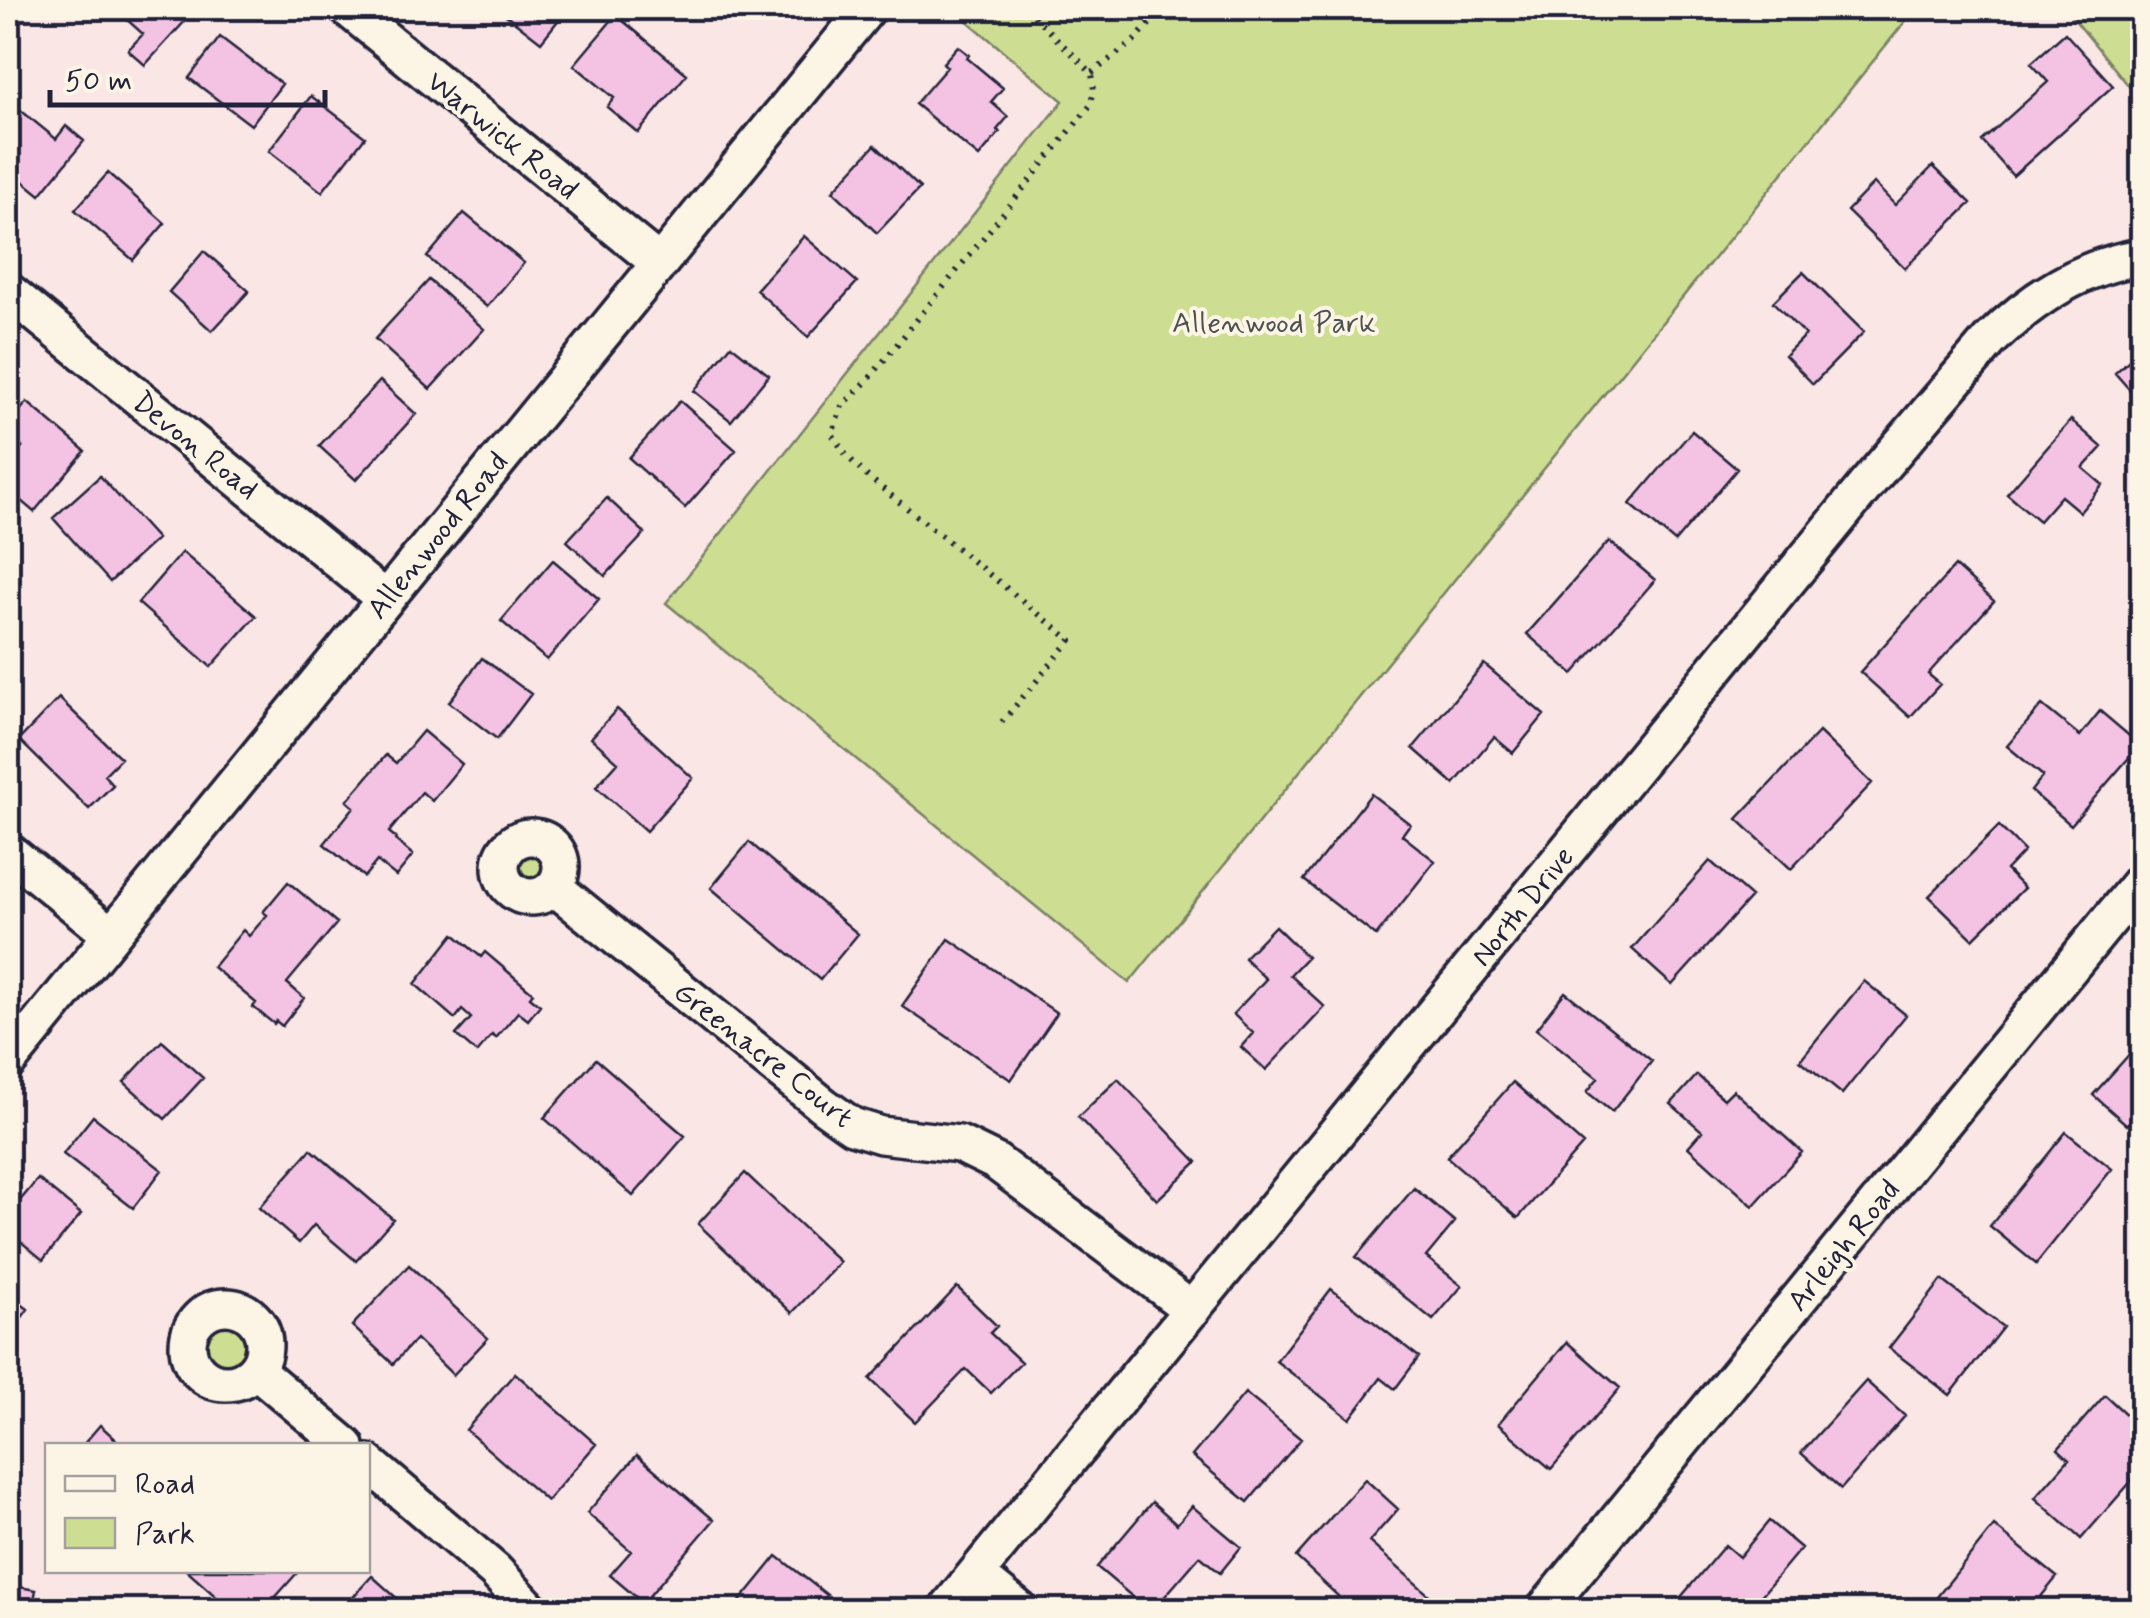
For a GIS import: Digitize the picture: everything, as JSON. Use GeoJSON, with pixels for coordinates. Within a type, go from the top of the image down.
{"type":"FeatureCollection","features":[{"type":"Feature","properties":{"kind":"street","name":"Warwick Road"},"geometry":{"type":"LineString","coordinates":[[347,8],[659,263]]}},
{"type":"Feature","properties":{"kind":"street","name":"Allenwood Road"},"geometry":{"type":"LineString","coordinates":[[8,1062],[868,8]]}},
{"type":"Feature","properties":{"kind":"street","name":"North Drive"},"geometry":{"type":"LineString","coordinates":[[946,1610],[1866,485],[1990,340],[2055,289],[2113,263],[2142,257]]}},
{"type":"Feature","properties":{"kind":"street","name":"Devon Road"},"geometry":{"type":"LineString","coordinates":[[8,291],[385,599]]}},
{"type":"Feature","properties":{"kind":"street"},"geometry":{"type":"LineString","coordinates":[[8,852],[111,935]]}},
{"type":"Feature","properties":{"kind":"street","name":"Arleigh Road"},"geometry":{"type":"LineString","coordinates":[[1544,1610],[2142,880]]}},
{"type":"Feature","properties":{"kind":"street","name":"Greenacre Court"},"geometry":{"type":"LineString","coordinates":[[554,886],[852,1126],[881,1136],[959,1144],[996,1162],[1192,1310]]}},
{"type":"Feature","properties":{"kind":"street"},"geometry":{"type":"LineString","coordinates":[[256,1370],[342,1443]]}},
{"type":"Feature","properties":{"kind":"street"},"geometry":{"type":"LineString","coordinates":[[370,1465],[496,1570],[532,1610]]}},
{"type":"Feature","properties":{"kind":"street"},"geometry":{"type":"LineString","coordinates":[[976,1574],[1020,1610]]}},
{"type":"Feature","properties":{"kind":"path"},"geometry":{"type":"LineString","coordinates":[[1002,722],[1071,640],[868,476],[846,455],[832,434],[842,406],[1090,106],[1094,90],[1092,73],[1025,8]]}},
{"type":"Feature","properties":{"kind":"path"},"geometry":{"type":"LineString","coordinates":[[1092,73],[1134,40],[1164,8]]}},
{"type":"Feature","properties":{"kind":"path"},"geometry":{"type":"LineString","coordinates":[[2132,8],[2142,15]]}},
{"type":"Feature","properties":{"kind":"green space","name":"Allenwood Park"},"geometry":{"type":"Polygon","coordinates":[[[952,8],[1916,8],[1129,983],[666,603],[1063,101],[952,8]]]}},
{"type":"Feature","properties":{"kind":"green space"},"geometry":{"type":"Polygon","coordinates":[[[2065,8],[2142,8],[2142,102],[2065,8]]]}},
{"type":"Feature","properties":{"kind":"green space"},"geometry":{"type":"Polygon","coordinates":[[[531,837],[552,846],[561,867],[552,888],[531,897],[510,888],[501,867],[510,846],[531,837]]]}},
{"type":"Feature","properties":{"kind":"green space"},"geometry":{"type":"Polygon","coordinates":[[[226,1307],[253,1318],[264,1345],[253,1372],[226,1383],[199,1372],[188,1345],[199,1318],[226,1307]]]}},
{"type":"Feature","properties":{"kind":"building"},"geometry":{"type":"Polygon","coordinates":[[[114,8],[196,9],[145,65],[128,50],[143,34],[114,8]]]}},
{"type":"Feature","properties":{"kind":"building"},"geometry":{"type":"Polygon","coordinates":[[[497,8],[568,8],[541,42],[497,8]]]}},
{"type":"Feature","properties":{"kind":"building"},"geometry":{"type":"Polygon","coordinates":[[[616,15],[687,74],[638,133],[607,107],[614,98],[574,65],[616,15]]]}},
{"type":"Feature","properties":{"kind":"building"},"geometry":{"type":"Polygon","coordinates":[[[2065,33],[2113,86],[2013,176],[1982,141],[2048,82],[2031,63],[2065,33]]]}},
{"type":"Feature","properties":{"kind":"building"},"geometry":{"type":"Polygon","coordinates":[[[220,37],[282,84],[251,125],[189,78],[220,37]]]}},
{"type":"Feature","properties":{"kind":"building"},"geometry":{"type":"Polygon","coordinates":[[[958,46],[1003,88],[991,102],[1008,117],[979,157],[915,104],[947,67],[943,63],[958,46]]]}},
{"type":"Feature","properties":{"kind":"building"},"geometry":{"type":"Polygon","coordinates":[[[311,96],[365,137],[322,192],[269,151],[311,96]]]}},
{"type":"Feature","properties":{"kind":"building"},"geometry":{"type":"Polygon","coordinates":[[[13,104],[56,139],[66,126],[84,141],[40,195],[8,169],[8,112],[13,104]]]}},
{"type":"Feature","properties":{"kind":"building"},"geometry":{"type":"Polygon","coordinates":[[[875,145],[920,188],[877,233],[833,191],[875,145]]]}},
{"type":"Feature","properties":{"kind":"building"},"geometry":{"type":"Polygon","coordinates":[[[1933,166],[1971,203],[1905,268],[1847,211],[1874,183],[1895,205],[1933,166]]]}},
{"type":"Feature","properties":{"kind":"building"},"geometry":{"type":"Polygon","coordinates":[[[108,173],[165,223],[133,260],[75,210],[108,173]]]}},
{"type":"Feature","properties":{"kind":"building"},"geometry":{"type":"Polygon","coordinates":[[[464,213],[524,263],[487,307],[427,257],[464,213]]]}},
{"type":"Feature","properties":{"kind":"building"},"geometry":{"type":"Polygon","coordinates":[[[804,236],[857,282],[808,337],[756,290],[804,236]]]}},
{"type":"Feature","properties":{"kind":"building"},"geometry":{"type":"Polygon","coordinates":[[[204,251],[249,291],[212,331],[169,292],[204,251]]]}},
{"type":"Feature","properties":{"kind":"building"},"geometry":{"type":"Polygon","coordinates":[[[1803,272],[1864,332],[1813,384],[1785,355],[1805,335],[1773,302],[1803,272]]]}},
{"type":"Feature","properties":{"kind":"building"},"geometry":{"type":"Polygon","coordinates":[[[429,280],[484,329],[430,389],[375,339],[429,280]]]}},
{"type":"Feature","properties":{"kind":"building"},"geometry":{"type":"Polygon","coordinates":[[[731,345],[769,375],[731,421],[694,391],[731,345]]]}},
{"type":"Feature","properties":{"kind":"building"},"geometry":{"type":"Polygon","coordinates":[[[2142,348],[2142,404],[2115,373],[2142,348]]]}},
{"type":"Feature","properties":{"kind":"building"},"geometry":{"type":"Polygon","coordinates":[[[380,381],[416,414],[356,480],[319,446],[380,381]]]}},
{"type":"Feature","properties":{"kind":"building"},"geometry":{"type":"Polygon","coordinates":[[[680,401],[736,450],[685,508],[629,458],[680,401]]]}},
{"type":"Feature","properties":{"kind":"building"},"geometry":{"type":"Polygon","coordinates":[[[27,402],[85,451],[34,512],[8,490],[8,464],[22,447],[8,436],[8,426],[27,402]]]}},
{"type":"Feature","properties":{"kind":"building"},"geometry":{"type":"Polygon","coordinates":[[[2071,420],[2102,447],[2083,468],[2103,485],[2080,512],[2061,496],[2039,521],[2007,494],[2071,420]]]}},
{"type":"Feature","properties":{"kind":"building"},"geometry":{"type":"Polygon","coordinates":[[[1692,431],[1737,469],[1675,542],[1630,504],[1692,431]]]}},
{"type":"Feature","properties":{"kind":"building"},"geometry":{"type":"Polygon","coordinates":[[[100,476],[157,539],[110,582],[53,518],[100,476]]]}},
{"type":"Feature","properties":{"kind":"building"},"geometry":{"type":"Polygon","coordinates":[[[607,498],[645,533],[605,576],[567,541],[607,498]]]}},
{"type":"Feature","properties":{"kind":"building"},"geometry":{"type":"Polygon","coordinates":[[[1609,541],[1655,580],[1573,674],[1527,634],[1609,541]]]}},
{"type":"Feature","properties":{"kind":"building"},"geometry":{"type":"Polygon","coordinates":[[[182,552],[256,616],[211,667],[138,603],[182,552]]]}},
{"type":"Feature","properties":{"kind":"building"},"geometry":{"type":"Polygon","coordinates":[[[553,560],[599,599],[547,660],[501,621],[553,560]]]}},
{"type":"Feature","properties":{"kind":"building"},"geometry":{"type":"Polygon","coordinates":[[[1955,566],[1994,601],[1928,674],[1940,684],[1910,717],[1860,672],[1955,566]]]}},
{"type":"Feature","properties":{"kind":"building"},"geometry":{"type":"Polygon","coordinates":[[[482,658],[531,694],[497,739],[449,702],[482,658]]]}},
{"type":"Feature","properties":{"kind":"building"},"geometry":{"type":"Polygon","coordinates":[[[1484,664],[1544,715],[1513,753],[1494,737],[1454,784],[1413,748],[1484,664]]]}},
{"type":"Feature","properties":{"kind":"building"},"geometry":{"type":"Polygon","coordinates":[[[59,698],[121,758],[104,775],[113,785],[89,809],[19,740],[59,698]]]}},
{"type":"Feature","properties":{"kind":"building"},"geometry":{"type":"Polygon","coordinates":[[[2042,705],[2080,736],[2100,711],[2140,745],[2071,825],[2031,791],[2043,776],[2007,746],[2042,705]]]}},
{"type":"Feature","properties":{"kind":"building"},"geometry":{"type":"Polygon","coordinates":[[[617,709],[693,778],[646,831],[596,787],[618,762],[591,738],[617,709]]]}},
{"type":"Feature","properties":{"kind":"building"},"geometry":{"type":"Polygon","coordinates":[[[423,731],[462,764],[432,801],[422,792],[389,832],[413,855],[396,876],[377,861],[364,877],[324,844],[354,807],[347,801],[386,755],[396,763],[423,731]]]}},
{"type":"Feature","properties":{"kind":"building"},"geometry":{"type":"Polygon","coordinates":[[[1819,732],[1872,783],[1791,869],[1737,819],[1819,732]]]}},
{"type":"Feature","properties":{"kind":"building"},"geometry":{"type":"Polygon","coordinates":[[[1371,794],[1410,824],[1402,835],[1435,861],[1376,936],[1304,880],[1371,794]]]}},
{"type":"Feature","properties":{"kind":"building"},"geometry":{"type":"Polygon","coordinates":[[[1999,826],[2024,851],[2006,870],[2024,888],[1973,939],[1929,896],[1999,826]]]}},
{"type":"Feature","properties":{"kind":"building"},"geometry":{"type":"Polygon","coordinates":[[[749,842],[858,934],[820,980],[711,888],[749,842]]]}},
{"type":"Feature","properties":{"kind":"building"},"geometry":{"type":"Polygon","coordinates":[[[1710,861],[1751,897],[1672,985],[1632,949],[1710,861]]]}},
{"type":"Feature","properties":{"kind":"building"},"geometry":{"type":"Polygon","coordinates":[[[288,882],[337,923],[287,983],[304,998],[282,1026],[253,1007],[256,1003],[213,967],[243,930],[249,936],[288,882]]]}},
{"type":"Feature","properties":{"kind":"building"},"geometry":{"type":"Polygon","coordinates":[[[1275,926],[1307,957],[1290,975],[1325,1007],[1266,1070],[1241,1047],[1253,1033],[1233,1014],[1266,979],[1244,958],[1275,926]]]}},
{"type":"Feature","properties":{"kind":"building"},"geometry":{"type":"Polygon","coordinates":[[[454,934],[481,957],[485,952],[533,993],[530,997],[540,1005],[528,1020],[518,1012],[477,1053],[456,1035],[471,1018],[462,1010],[455,1019],[415,984],[454,934]]]}},
{"type":"Feature","properties":{"kind":"building"},"geometry":{"type":"Polygon","coordinates":[[[949,939],[1057,1013],[1011,1080],[902,1006],[949,939]]]}},
{"type":"Feature","properties":{"kind":"building"},"geometry":{"type":"Polygon","coordinates":[[[1864,981],[1906,1015],[1842,1094],[1800,1060],[1864,981]]]}},
{"type":"Feature","properties":{"kind":"building"},"geometry":{"type":"Polygon","coordinates":[[[1565,992],[1652,1061],[1612,1112],[1587,1092],[1598,1078],[1536,1029],[1565,992]]]}},
{"type":"Feature","properties":{"kind":"building"},"geometry":{"type":"Polygon","coordinates":[[[2142,1040],[2142,1108],[2127,1125],[2093,1095],[2142,1040]]]}},
{"type":"Feature","properties":{"kind":"building"},"geometry":{"type":"Polygon","coordinates":[[[162,1041],[203,1078],[165,1119],[124,1082],[162,1041]]]}},
{"type":"Feature","properties":{"kind":"building"},"geometry":{"type":"Polygon","coordinates":[[[596,1059],[685,1136],[633,1196],[544,1118],[596,1059]]]}},
{"type":"Feature","properties":{"kind":"building"},"geometry":{"type":"Polygon","coordinates":[[[1697,1075],[1724,1099],[1733,1090],[1802,1152],[1753,1206],[1688,1147],[1702,1131],[1671,1104],[1697,1075]]]}},
{"type":"Feature","properties":{"kind":"building"},"geometry":{"type":"Polygon","coordinates":[[[1118,1079],[1197,1162],[1157,1200],[1078,1117],[1118,1079]]]}},
{"type":"Feature","properties":{"kind":"building"},"geometry":{"type":"Polygon","coordinates":[[[1513,1082],[1583,1144],[1518,1218],[1447,1157],[1513,1082]]]}},
{"type":"Feature","properties":{"kind":"building"},"geometry":{"type":"Polygon","coordinates":[[[93,1116],[162,1170],[133,1208],[63,1154],[93,1116]]]}},
{"type":"Feature","properties":{"kind":"building"},"geometry":{"type":"Polygon","coordinates":[[[2066,1132],[2112,1169],[2036,1264],[1990,1226],[2066,1132]]]}},
{"type":"Feature","properties":{"kind":"building"},"geometry":{"type":"Polygon","coordinates":[[[311,1149],[393,1219],[356,1261],[314,1225],[299,1243],[259,1208],[311,1149]]]}},
{"type":"Feature","properties":{"kind":"building"},"geometry":{"type":"Polygon","coordinates":[[[745,1173],[840,1262],[792,1313],[698,1224],[745,1173]]]}},
{"type":"Feature","properties":{"kind":"building"},"geometry":{"type":"Polygon","coordinates":[[[38,1179],[81,1214],[43,1260],[8,1231],[8,1215],[38,1179]]]}},
{"type":"Feature","properties":{"kind":"building"},"geometry":{"type":"Polygon","coordinates":[[[1414,1188],[1455,1222],[1426,1257],[1462,1286],[1433,1320],[1356,1257],[1414,1188]]]}},
{"type":"Feature","properties":{"kind":"building"},"geometry":{"type":"Polygon","coordinates":[[[409,1265],[488,1338],[453,1375],[416,1339],[393,1364],[352,1326],[409,1265]]]}},
{"type":"Feature","properties":{"kind":"building"},"geometry":{"type":"Polygon","coordinates":[[[1942,1280],[2003,1327],[1950,1395],[1889,1348],[1942,1280]]]}},
{"type":"Feature","properties":{"kind":"building"},"geometry":{"type":"Polygon","coordinates":[[[957,1287],[997,1326],[990,1333],[1021,1362],[991,1393],[966,1369],[915,1422],[870,1379],[957,1287]]]}},
{"type":"Feature","properties":{"kind":"building"},"geometry":{"type":"Polygon","coordinates":[[[1331,1289],[1419,1357],[1395,1389],[1381,1378],[1350,1419],[1276,1361],[1331,1289]]]}},
{"type":"Feature","properties":{"kind":"building"},"geometry":{"type":"Polygon","coordinates":[[[8,1294],[28,1309],[8,1337],[8,1294]]]}},
{"type":"Feature","properties":{"kind":"building"},"geometry":{"type":"Polygon","coordinates":[[[1567,1342],[1620,1388],[1551,1469],[1498,1424],[1567,1342]]]}},
{"type":"Feature","properties":{"kind":"building"},"geometry":{"type":"Polygon","coordinates":[[[515,1373],[596,1444],[547,1501],[466,1430],[515,1373]]]}},
{"type":"Feature","properties":{"kind":"building"},"geometry":{"type":"Polygon","coordinates":[[[1866,1381],[1905,1416],[1841,1489],[1801,1453],[1866,1381]]]}},
{"type":"Feature","properties":{"kind":"building"},"geometry":{"type":"Polygon","coordinates":[[[1245,1393],[1301,1439],[1248,1502],[1192,1456],[1245,1393]]]}},
{"type":"Feature","properties":{"kind":"building"},"geometry":{"type":"Polygon","coordinates":[[[2105,1395],[2142,1429],[2142,1469],[2081,1539],[2035,1498],[2069,1459],[2058,1449],[2105,1395]]]}},
{"type":"Feature","properties":{"kind":"building"},"geometry":{"type":"Polygon","coordinates":[[[100,1425],[120,1443],[85,1443],[100,1425]]]}},
{"type":"Feature","properties":{"kind":"building"},"geometry":{"type":"Polygon","coordinates":[[[637,1455],[714,1520],[643,1603],[610,1575],[631,1551],[587,1513],[637,1455]]]}},
{"type":"Feature","properties":{"kind":"building"},"geometry":{"type":"Polygon","coordinates":[[[1365,1479],[1398,1509],[1369,1542],[1429,1595],[1415,1610],[1325,1610],[1338,1596],[1296,1557],[1365,1479]]]}},
{"type":"Feature","properties":{"kind":"building"},"geometry":{"type":"Polygon","coordinates":[[[1152,1502],[1177,1524],[1192,1506],[1241,1547],[1220,1573],[1200,1556],[1153,1610],[1148,1610],[1097,1567],[1152,1502]]]}},
{"type":"Feature","properties":{"kind":"building"},"geometry":{"type":"Polygon","coordinates":[[[1769,1521],[1801,1548],[1760,1597],[1776,1610],[1670,1610],[1725,1545],[1739,1557],[1769,1521]]]}},
{"type":"Feature","properties":{"kind":"building"},"geometry":{"type":"Polygon","coordinates":[[[1994,1526],[2057,1577],[2030,1610],[1954,1610],[1937,1597],[1994,1526]]]}},
{"type":"Feature","properties":{"kind":"building"},"geometry":{"type":"Polygon","coordinates":[[[777,1556],[827,1595],[814,1610],[733,1610],[777,1556]]]}},
{"type":"Feature","properties":{"kind":"building"},"geometry":{"type":"Polygon","coordinates":[[[189,1573],[297,1573],[264,1610],[231,1610],[189,1573]]]}},
{"type":"Feature","properties":{"kind":"building"},"geometry":{"type":"Polygon","coordinates":[[[372,1576],[410,1610],[341,1610],[372,1576]]]}},
{"type":"Feature","properties":{"kind":"building"},"geometry":{"type":"Polygon","coordinates":[[[8,1585],[36,1590],[32,1610],[8,1610],[8,1585]]]}}]}
